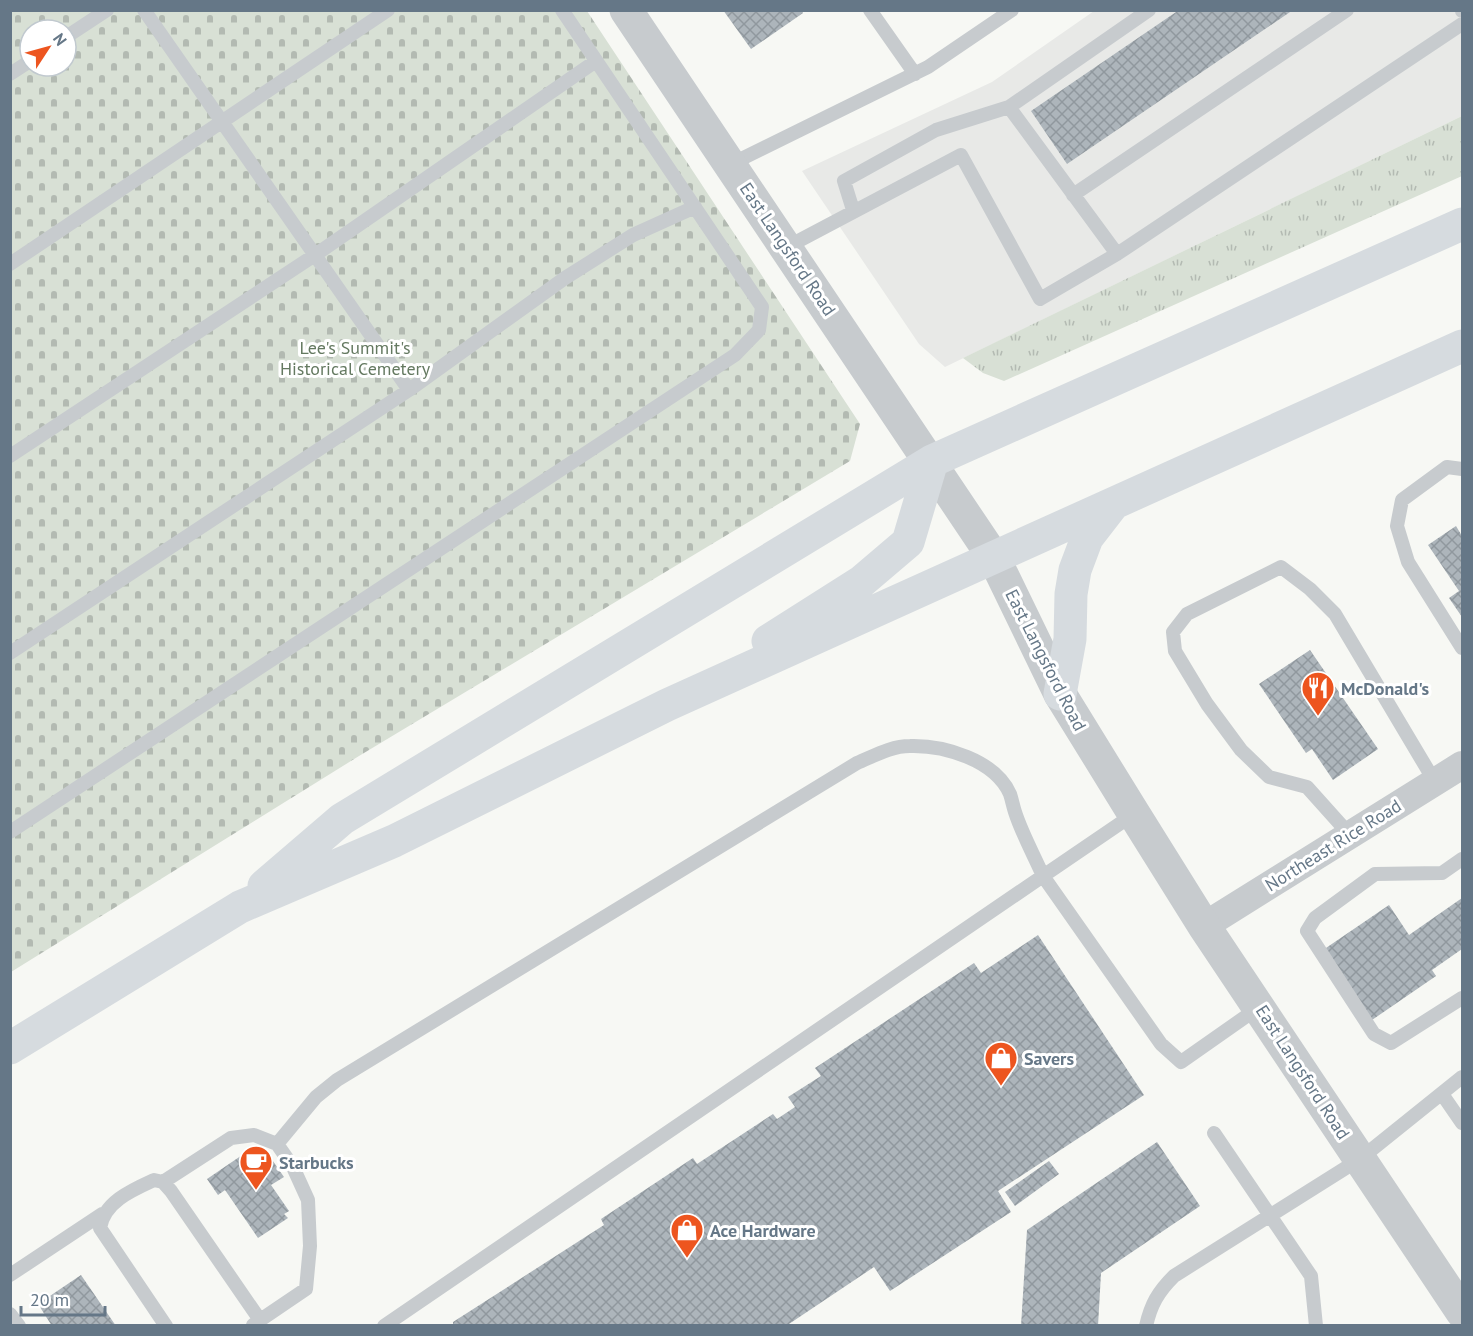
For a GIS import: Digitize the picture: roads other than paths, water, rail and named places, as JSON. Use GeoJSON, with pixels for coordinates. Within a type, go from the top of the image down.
{"type":"FeatureCollection","features":[{"type":"Feature","properties":{"kind":"main road"},"geometry":{"type":"LineString","coordinates":[[240,907],[342,819],[932,461],[1462,224]]}},
{"type":"Feature","properties":{"kind":"main road"},"geometry":{"type":"LineString","coordinates":[[10,1048],[240,907],[394,842],[667,705],[1462,346]]}},
{"type":"Feature","properties":{"kind":"main road"},"geometry":{"type":"LineString","coordinates":[[667,705],[861,582],[908,542],[932,461]]}},
{"type":"Feature","properties":{"kind":"main road"},"geometry":{"type":"LineString","coordinates":[[1060,694],[1070,639],[1075,570],[1087,538],[1114,504]]}},
{"type":"Feature","properties":{"kind":"street","name":"East Langsford Road"},"geometry":{"type":"LineString","coordinates":[[626,10],[932,461],[994,558],[1060,694],[1134,814],[1204,926],[1260,1006],[1462,1312]]}},
{"type":"Feature","properties":{"kind":"street","name":"Northeast Rice Road"},"geometry":{"type":"LineString","coordinates":[[1204,926],[1462,765]]}},
{"type":"Feature","properties":{"kind":"lane"},"geometry":{"type":"LineString","coordinates":[[78,30],[107,10]]}},
{"type":"Feature","properties":{"kind":"lane"},"geometry":{"type":"LineString","coordinates":[[144,10],[409,390]]}},
{"type":"Feature","properties":{"kind":"lane"},"geometry":{"type":"LineString","coordinates":[[10,264],[223,124],[388,10]]}},
{"type":"Feature","properties":{"kind":"lane"},"geometry":{"type":"LineString","coordinates":[[10,832],[735,355],[759,330],[762,307],[562,10]]}},
{"type":"Feature","properties":{"kind":"lane"},"geometry":{"type":"LineString","coordinates":[[870,10],[915,74]]}},
{"type":"Feature","properties":{"kind":"lane"},"geometry":{"type":"LineString","coordinates":[[731,164],[915,74],[1012,10]]}},
{"type":"Feature","properties":{"kind":"lane"},"geometry":{"type":"LineString","coordinates":[[853,210],[844,181],[936,130],[1009,107],[1149,10]]}},
{"type":"Feature","properties":{"kind":"lane"},"geometry":{"type":"LineString","coordinates":[[1073,195],[1347,10]]}},
{"type":"Feature","properties":{"kind":"lane"},"geometry":{"type":"LineString","coordinates":[[787,247],[853,210],[961,155],[1040,299],[1117,254],[1462,24]]}},
{"type":"Feature","properties":{"kind":"lane"},"geometry":{"type":"LineString","coordinates":[[10,456],[315,255],[596,60]]}},
{"type":"Feature","properties":{"kind":"lane"},"geometry":{"type":"LineString","coordinates":[[1009,107],[1117,254]]}},
{"type":"Feature","properties":{"kind":"lane"},"geometry":{"type":"LineString","coordinates":[[10,653],[409,390],[574,272],[633,234],[695,207]]}},
{"type":"Feature","properties":{"kind":"lane"},"geometry":{"type":"LineString","coordinates":[[1462,469],[1447,466],[1402,500],[1397,526],[1408,562],[1462,648]]}},
{"type":"Feature","properties":{"kind":"lane"},"geometry":{"type":"LineString","coordinates":[[1350,835],[1307,787],[1269,777],[1234,741],[1175,651],[1173,632],[1187,614],[1281,567],[1310,589],[1335,614],[1435,782]]}},
{"type":"Feature","properties":{"kind":"lane"},"geometry":{"type":"LineString","coordinates":[[277,1144],[316,1097],[337,1080],[857,763],[883,751],[909,746],[938,748],[970,759],[993,771],[1010,793],[1015,813],[1043,876],[1161,1044],[1182,1062],[1260,1006]]}},
{"type":"Feature","properties":{"kind":"lane"},"geometry":{"type":"LineString","coordinates":[[384,1326],[1134,814]]}},
{"type":"Feature","properties":{"kind":"lane"},"geometry":{"type":"LineString","coordinates":[[1462,859],[1442,873],[1375,874],[1315,918],[1307,931],[1374,1034],[1391,1043],[1462,998]]}},
{"type":"Feature","properties":{"kind":"lane"},"geometry":{"type":"LineString","coordinates":[[1146,1326],[1151,1305],[1158,1291],[1174,1276],[1360,1159],[1462,1077]]}},
{"type":"Feature","properties":{"kind":"lane"},"geometry":{"type":"LineString","coordinates":[[1442,1094],[1462,1123]]}},
{"type":"Feature","properties":{"kind":"lane"},"geometry":{"type":"LineString","coordinates":[[1214,1133],[1311,1276],[1316,1326]]}},
{"type":"Feature","properties":{"kind":"lane"},"geometry":{"type":"LineString","coordinates":[[163,1182],[231,1138],[254,1135],[277,1144],[293,1167],[308,1200],[310,1246],[306,1289],[260,1320]]}},
{"type":"Feature","properties":{"kind":"lane"},"geometry":{"type":"LineString","coordinates":[[10,1275],[102,1214],[138,1187],[154,1180],[163,1182],[260,1320],[279,1326]]}},
{"type":"Feature","properties":{"kind":"lane"},"geometry":{"type":"LineString","coordinates":[[102,1214],[100,1227],[166,1326]]}},
{"type":"Feature","properties":{"kind":"lane"},"geometry":{"type":"LineString","coordinates":[[10,1314],[19,1326]]}},
{"type":"Feature","properties":{"kind":"place","name":"McDonald's"},"geometry":{"type":"Point","coordinates":[1318,717]}},
{"type":"Feature","properties":{"kind":"place","name":"Savers"},"geometry":{"type":"Point","coordinates":[1001,1087]}},
{"type":"Feature","properties":{"kind":"place","name":"Starbucks"},"geometry":{"type":"Point","coordinates":[256,1191]}},
{"type":"Feature","properties":{"kind":"place","name":"Ace Hardware"},"geometry":{"type":"Point","coordinates":[687,1259]}},
{"type":"Feature","properties":{"kind":"park label","name":"Lee's Summit's Historical Cemetery"},"geometry":{"type":"Point","coordinates":[355,357]}}]}
